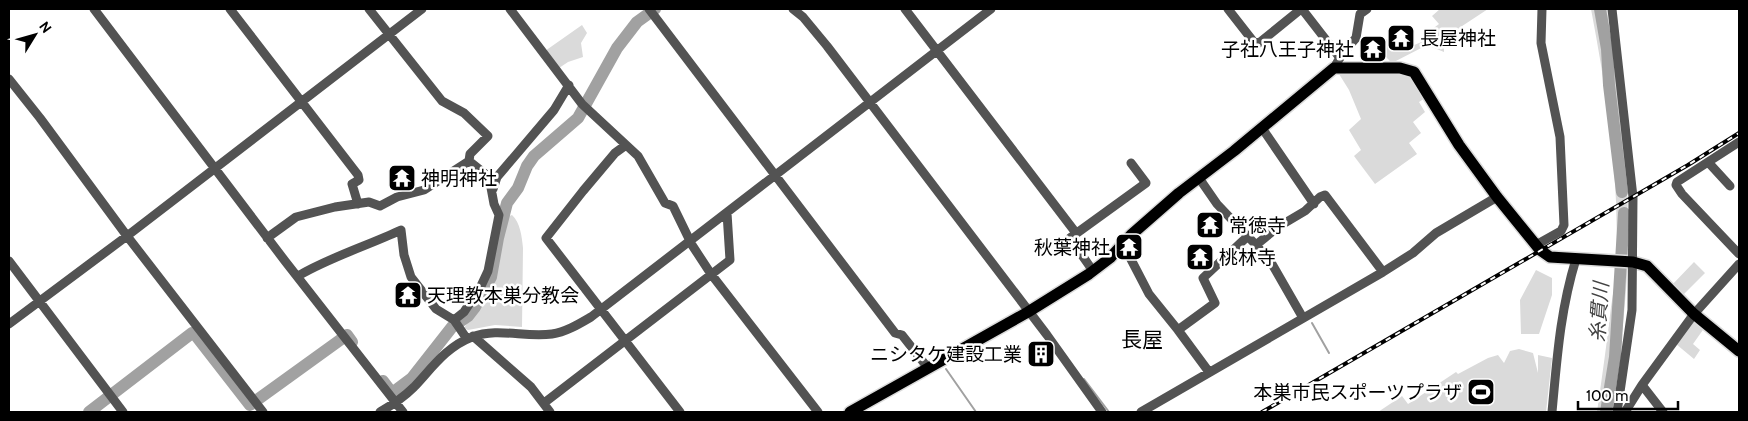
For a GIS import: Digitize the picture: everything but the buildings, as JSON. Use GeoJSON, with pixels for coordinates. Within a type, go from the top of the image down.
{"type":"FeatureCollection","features":[{"type":"Feature","properties":{"kind":"main road"},"geometry":{"type":"LineString","coordinates":[[850,412],[1065,290],[1110,258],[1131,235],[1334,68],[1400,68],[1414,72],[1459,145],[1497,197],[1540,250],[1550,256],[1630,262],[1647,266],[1694,314],[1739,351]]}},
{"type":"Feature","properties":{"kind":"street"},"geometry":{"type":"LineString","coordinates":[[94,9],[267,238],[403,412]]}},
{"type":"Feature","properties":{"kind":"street"},"geometry":{"type":"LineString","coordinates":[[230,9],[358,175],[358,180],[352,184],[358,204]]}},
{"type":"Feature","properties":{"kind":"street"},"geometry":{"type":"LineString","coordinates":[[267,238],[296,217],[336,207],[369,202],[380,206],[397,197],[424,190],[469,161],[470,154],[488,136],[464,113],[442,101],[369,9]]}},
{"type":"Feature","properties":{"kind":"street"},"geometry":{"type":"LineString","coordinates":[[9,324],[215,169],[422,9]]}},
{"type":"Feature","properties":{"kind":"street"},"geometry":{"type":"LineString","coordinates":[[510,9],[585,107],[638,156],[665,203],[673,206],[690,241],[711,274],[818,412]]}},
{"type":"Feature","properties":{"kind":"street"},"geometry":{"type":"LineString","coordinates":[[793,9],[814,31],[869,102],[1047,335],[1102,412]]}},
{"type":"Feature","properties":{"kind":"street"},"geometry":{"type":"LineString","coordinates":[[905,9],[1076,233]]}},
{"type":"Feature","properties":{"kind":"street"},"geometry":{"type":"LineString","coordinates":[[380,412],[414,387],[443,355],[454,346],[470,338],[496,332],[552,334],[578,325],[602,309],[992,9]]}},
{"type":"Feature","properties":{"kind":"street"},"geometry":{"type":"LineString","coordinates":[[1228,9],[1253,41],[1260,43],[1302,9],[1340,58]]}},
{"type":"Feature","properties":{"kind":"street"},"geometry":{"type":"LineString","coordinates":[[1334,68],[1356,38],[1360,14],[1367,9]]}},
{"type":"Feature","properties":{"kind":"street"},"geometry":{"type":"LineString","coordinates":[[1536,245],[1560,231],[1564,225],[1560,137],[1541,43],[1542,9]]}},
{"type":"Feature","properties":{"kind":"street"},"geometry":{"type":"LineString","coordinates":[[1612,9],[1633,197],[1630,262],[1632,310],[1618,412]]}},
{"type":"Feature","properties":{"kind":"street"},"geometry":{"type":"LineString","coordinates":[[651,12],[895,333],[902,335],[928,368]]}},
{"type":"Feature","properties":{"kind":"street"},"geometry":{"type":"LineString","coordinates":[[9,79],[263,412]]}},
{"type":"Feature","properties":{"kind":"street"},"geometry":{"type":"LineString","coordinates":[[492,191],[497,177],[554,110],[569,85]]}},
{"type":"Feature","properties":{"kind":"street"},"geometry":{"type":"LineString","coordinates":[[1262,128],[1314,204]]}},
{"type":"Feature","properties":{"kind":"street"},"geometry":{"type":"LineString","coordinates":[[1739,142],[1677,182],[1676,188],[1739,254]]}},
{"type":"Feature","properties":{"kind":"street"},"geometry":{"type":"LineString","coordinates":[[626,145],[616,153],[583,191],[546,238],[680,412]]}},
{"type":"Feature","properties":{"kind":"street"},"geometry":{"type":"LineString","coordinates":[[454,320],[464,312],[481,286],[488,271],[499,215],[494,204],[490,177],[469,161]]}},
{"type":"Feature","properties":{"kind":"street"},"geometry":{"type":"LineString","coordinates":[[1708,162],[1730,186]]}},
{"type":"Feature","properties":{"kind":"street"},"geometry":{"type":"LineString","coordinates":[[1093,270],[1070,238],[1146,183],[1131,163]]}},
{"type":"Feature","properties":{"kind":"street"},"geometry":{"type":"LineString","coordinates":[[1199,178],[1217,204],[1272,264],[1303,318]]}},
{"type":"Feature","properties":{"kind":"street"},"geometry":{"type":"LineString","coordinates":[[1256,245],[1278,227],[1305,211],[1320,197],[1325,195],[1383,272]]}},
{"type":"Feature","properties":{"kind":"street"},"geometry":{"type":"LineString","coordinates":[[1140,412],[1383,272],[1413,253],[1436,233],[1497,197]]}},
{"type":"Feature","properties":{"kind":"street"},"geometry":{"type":"LineString","coordinates":[[544,403],[730,260],[727,213]]}},
{"type":"Feature","properties":{"kind":"street"},"geometry":{"type":"LineString","coordinates":[[298,276],[311,268],[401,230],[404,255],[411,277],[436,309],[454,320],[470,338],[531,387],[550,412]]}},
{"type":"Feature","properties":{"kind":"street"},"geometry":{"type":"LineString","coordinates":[[1178,330],[1215,304],[1203,278],[1248,236]]}},
{"type":"Feature","properties":{"kind":"street"},"geometry":{"type":"LineString","coordinates":[[1123,244],[1149,294],[1209,372]]}},
{"type":"Feature","properties":{"kind":"street"},"geometry":{"type":"LineString","coordinates":[[1552,412],[1557,347],[1566,290],[1576,259]]}},
{"type":"Feature","properties":{"kind":"street"},"geometry":{"type":"LineString","coordinates":[[9,261],[123,412]]}},
{"type":"Feature","properties":{"kind":"street"},"geometry":{"type":"LineString","coordinates":[[1625,412],[1642,385],[1694,314],[1739,264]]}},
{"type":"Feature","properties":{"kind":"street"},"geometry":{"type":"LineString","coordinates":[[1642,385],[1663,412]]}},
{"type":"Feature","properties":{"kind":"shaded area"},"geometry":{"type":"Polygon","coordinates":[[[1440,9],[1488,9],[1450,34],[1444,43],[1444,52],[1427,45],[1392,63],[1377,48],[1387,39],[1402,50],[1424,41],[1434,34],[1431,30],[1439,24],[1432,16],[1440,9]]]}},
{"type":"Feature","properties":{"kind":"shaded area"},"geometry":{"type":"Polygon","coordinates":[[[1591,9],[1607,9],[1620,110],[1627,187],[1628,262],[1622,337],[1612,412],[1597,412],[1616,276],[1617,233],[1611,136],[1591,9]]]}},
{"type":"Feature","properties":{"kind":"shaded area"},"geometry":{"type":"Polygon","coordinates":[[[582,25],[587,33],[581,43],[583,57],[568,62],[559,68],[545,51],[582,25]]]}},
{"type":"Feature","properties":{"kind":"shaded area"},"geometry":{"type":"Polygon","coordinates":[[[1355,70],[1407,73],[1428,96],[1419,102],[1425,112],[1413,122],[1421,133],[1409,143],[1417,154],[1375,184],[1354,156],[1361,150],[1349,130],[1361,119],[1349,90],[1339,74],[1355,70]]]}},
{"type":"Feature","properties":{"kind":"shaded area"},"geometry":{"type":"Polygon","coordinates":[[[512,215],[519,226],[523,248],[522,327],[495,325],[468,330],[464,328],[477,308],[495,273],[500,234],[507,217],[512,215]]]}},
{"type":"Feature","properties":{"kind":"shaded area"},"geometry":{"type":"Polygon","coordinates":[[[1694,262],[1705,273],[1682,296],[1671,286],[1694,262]]]}},
{"type":"Feature","properties":{"kind":"shaded area"},"geometry":{"type":"Polygon","coordinates":[[[1536,270],[1552,278],[1552,295],[1539,334],[1521,334],[1520,300],[1536,270]]]}},
{"type":"Feature","properties":{"kind":"shaded area"},"geometry":{"type":"Polygon","coordinates":[[[1694,319],[1705,327],[1693,344],[1700,350],[1694,359],[1676,344],[1694,319]]]}},
{"type":"Feature","properties":{"kind":"shaded area","name":"本巣市民スポーツプラザ"},"geometry":{"type":"Polygon","coordinates":[[[1519,349],[1533,353],[1538,373],[1538,355],[1552,358],[1546,412],[1378,412],[1402,396],[1408,404],[1456,372],[1458,374],[1488,358],[1498,355],[1504,363],[1510,351],[1519,349]]]}},
{"type":"Feature","properties":{"kind":"waterway"},"geometry":{"type":"LineString","coordinates":[[383,381],[392,393],[412,378],[452,327],[468,316],[475,307],[491,277],[507,203],[518,188],[527,166],[534,156],[578,118],[617,48],[637,22],[655,9]]}},
{"type":"Feature","properties":{"kind":"waterway","name":"糸貫川"},"geometry":{"type":"LineString","coordinates":[[1600,9],[1607,49],[1609,85],[1622,192]]}},
{"type":"Feature","properties":{"kind":"waterway","name":"糸貫川"},"geometry":{"type":"LineString","coordinates":[[1606,412],[1615,357],[1624,213]]}},
{"type":"Feature","properties":{"kind":"waterway"},"geometry":{"type":"LineString","coordinates":[[1312,323],[1329,353]]}},
{"type":"Feature","properties":{"kind":"waterway"},"geometry":{"type":"LineString","coordinates":[[89,412],[192,333],[194,333],[250,405],[347,335],[352,342]]}},
{"type":"Feature","properties":{"kind":"waterway"},"geometry":{"type":"LineString","coordinates":[[946,369],[976,412]]}},
{"type":"Feature","properties":{"kind":"waterway"},"geometry":{"type":"LineString","coordinates":[[1084,379],[1109,412]]}},
{"type":"Feature","properties":{"kind":"railway"},"geometry":{"type":"LineString","coordinates":[[1262,412],[1688,165],[1739,133]]}},
{"type":"Feature","properties":{"kind":"place","name":"長屋神社"},"geometry":{"type":"Point","coordinates":[1401,38]}},
{"type":"Feature","properties":{"kind":"place","name":"子社八王子神社"},"geometry":{"type":"Point","coordinates":[1373,49]}},
{"type":"Feature","properties":{"kind":"place","name":"神明神社"},"geometry":{"type":"Point","coordinates":[402,178]}},
{"type":"Feature","properties":{"kind":"place","name":"常徳寺"},"geometry":{"type":"Point","coordinates":[1210,225]}},
{"type":"Feature","properties":{"kind":"place","name":"秋葉神社"},"geometry":{"type":"Point","coordinates":[1129,247]}},
{"type":"Feature","properties":{"kind":"place","name":"桃林寺"},"geometry":{"type":"Point","coordinates":[1200,257]}},
{"type":"Feature","properties":{"kind":"place","name":"天理教本巣分教会"},"geometry":{"type":"Point","coordinates":[408,295]}},
{"type":"Feature","properties":{"kind":"place","name":"ニシタケ建設工業"},"geometry":{"type":"Point","coordinates":[1041,354]}},
{"type":"Feature","properties":{"kind":"place","name":"本巣市民スポーツプラザ"},"geometry":{"type":"Point","coordinates":[1481,392]}},
{"type":"Feature","properties":{"kind":"district","name":"長屋"},"geometry":{"type":"Point","coordinates":[1142,339]}}]}
